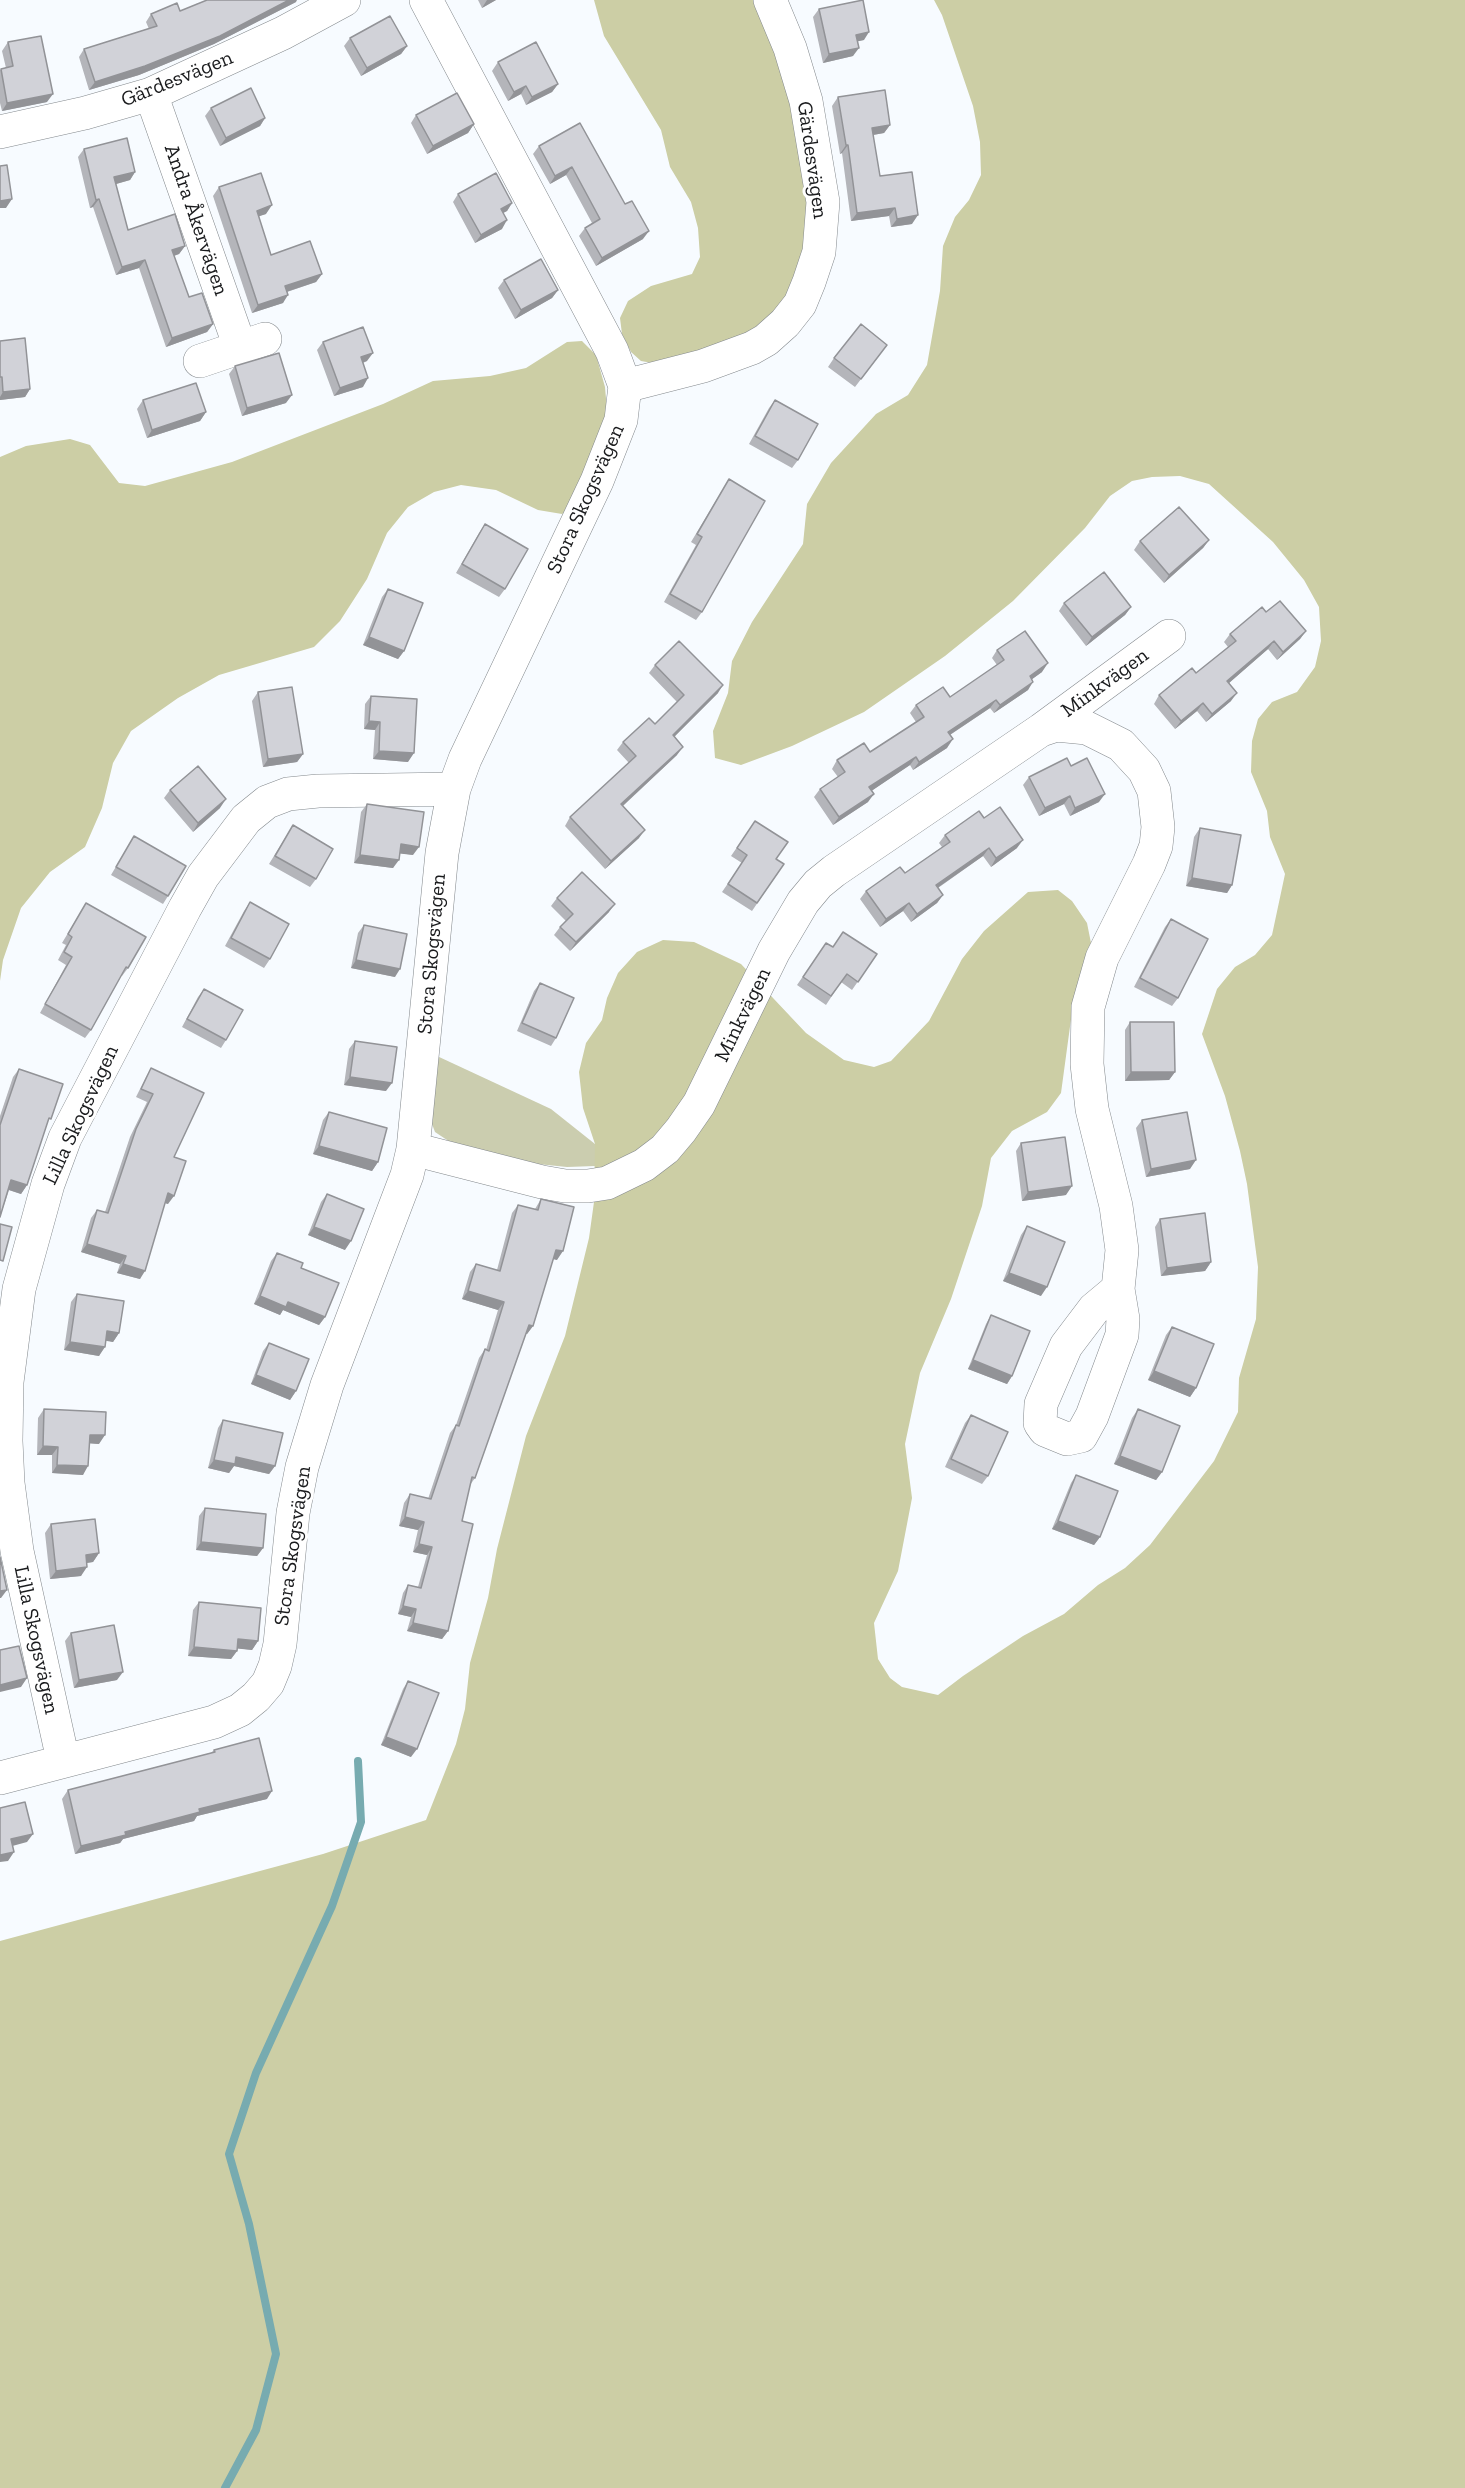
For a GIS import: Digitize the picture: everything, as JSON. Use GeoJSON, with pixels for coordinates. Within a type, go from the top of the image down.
{"type":"FeatureCollection","features":[{"type":"Feature","properties":{"kind":"street","name":"Gärdesvägen"},"geometry":{"type":"LineString","coordinates":[[0,132],[85,113],[151,94],[283,33],[344,0]]}},
{"type":"Feature","properties":{"kind":"street","name":"Stora Skogsvägen"},"geometry":{"type":"LineString","coordinates":[[0,1778],[214,1722],[240,1710],[268,1683],[280,1644],[293,1513],[307,1447],[327,1385],[407,1175],[413,1149],[442,853],[454,789],[470,748],[616,438],[625,386],[612,351],[426,0]]}},
{"type":"Feature","properties":{"kind":"street","name":"Gärdesvägen"},"geometry":{"type":"LineString","coordinates":[[625,386],[703,366],[752,348],[766,340],[785,323],[800,303],[809,282],[819,252],[822,229],[821,192],[806,101],[790,48],[770,0]]}},
{"type":"Feature","properties":{"kind":"street","name":"Andra Åkervägen"},"geometry":{"type":"LineString","coordinates":[[151,94],[253,343],[201,361]]}},
{"type":"Feature","properties":{"kind":"street","name":"Minkvägen"},"geometry":{"type":"LineString","coordinates":[[413,1149],[531,1180],[565,1186],[607,1183],[644,1165],[665,1149],[699,1104],[774,951],[803,902],[818,884],[1041,730],[1169,636]]}},
{"type":"Feature","properties":{"kind":"street","name":"Minkvägen"},"geometry":{"type":"LineString","coordinates":[[1041,730],[1056,725],[1087,728],[1121,745],[1144,770],[1154,791],[1157,806],[1156,846],[1102,957],[1088,1006],[1087,1064],[1092,1109],[1116,1206],[1122,1250],[1118,1289]]}},
{"type":"Feature","properties":{"kind":"street","name":"Lilla Skogsvägen"},"geometry":{"type":"LineString","coordinates":[[63,1760],[17,1551],[8,1483],[6,1441],[7,1382],[19,1288],[41,1204],[65,1138],[203,876],[246,819],[267,802],[288,794],[318,791],[454,789]]}},
{"type":"Feature","properties":{"kind":"green space"},"geometry":{"type":"Polygon","coordinates":[[[594,0],[757,0],[771,26],[812,190],[811,236],[780,312],[750,338],[658,364],[641,361],[631,352],[622,334],[620,318],[628,301],[651,286],[692,274],[700,257],[698,228],[691,202],[670,167],[661,130],[604,36],[594,0]]]}},
{"type":"Feature","properties":{"kind":"green space"},"geometry":{"type":"Polygon","coordinates":[[[934,0],[1465,0],[1465,2488],[0,2488],[0,1941],[323,1854],[426,1820],[456,1744],[465,1709],[470,1663],[488,1598],[497,1549],[526,1436],[565,1336],[589,1238],[594,1202],[595,1144],[583,1108],[579,1072],[586,1043],[602,1020],[607,998],[618,973],[637,952],[663,940],[694,942],[741,964],[806,1033],[844,1060],[874,1067],[891,1061],[929,1021],[962,959],[984,931],[1028,892],[1058,890],[1072,901],[1087,923],[1091,943],[1074,997],[1061,1093],[1047,1112],[1012,1131],[991,1158],[982,1206],[951,1299],[920,1373],[905,1444],[912,1498],[898,1571],[874,1623],[878,1659],[890,1678],[902,1687],[938,1695],[1023,1636],[1064,1614],[1098,1585],[1125,1568],[1150,1545],[1214,1461],[1238,1412],[1239,1378],[1256,1319],[1258,1267],[1247,1184],[1240,1151],[1225,1096],[1202,1034],[1217,989],[1235,967],[1255,955],[1272,935],[1285,874],[1270,837],[1267,811],[1251,772],[1252,741],[1258,719],[1272,702],[1297,692],[1315,667],[1321,641],[1319,607],[1304,580],[1273,542],[1209,484],[1180,476],[1152,477],[1132,481],[1110,496],[1085,528],[1013,601],[945,656],[864,712],[792,746],[741,765],[715,758],[713,731],[728,693],[732,661],[752,622],[803,544],[807,504],[831,463],[876,414],[908,395],[927,365],[940,291],[943,246],[955,217],[969,200],[981,175],[980,142],[973,106],[942,15],[934,0]]]}},
{"type":"Feature","properties":{"kind":"green space"},"geometry":{"type":"Polygon","coordinates":[[[582,341],[596,355],[605,387],[607,410],[594,466],[578,503],[562,514],[538,510],[496,490],[461,485],[434,492],[408,507],[387,533],[367,579],[340,621],[314,647],[219,675],[178,698],[131,731],[113,763],[102,808],[85,847],[50,872],[21,908],[3,960],[0,981],[0,457],[26,446],[70,439],[90,445],[119,483],[145,486],[232,462],[383,404],[433,381],[490,376],[526,368],[567,342],[582,341]]]}},
{"type":"Feature","properties":{"kind":"green space"},"geometry":{"type":"Polygon","coordinates":[[[437,1056],[551,1109],[595,1144],[595,1166],[567,1167],[528,1163],[450,1142],[435,1132],[432,1124],[437,1056]]]}},
{"type":"Feature","properties":{"kind":"building"},"geometry":{"type":"Polygon","coordinates":[[[207,0],[289,0],[220,36],[145,66],[95,82],[84,49],[157,26],[151,14],[177,3],[180,11],[207,0]]]}},
{"type":"Feature","properties":{"kind":"building"},"geometry":{"type":"Polygon","coordinates":[[[863,0],[869,32],[856,35],[859,48],[829,54],[819,9],[863,0]]]}},
{"type":"Feature","properties":{"kind":"building"},"geometry":{"type":"Polygon","coordinates":[[[390,16],[407,46],[367,68],[350,38],[390,16]]]}},
{"type":"Feature","properties":{"kind":"building"},"geometry":{"type":"Polygon","coordinates":[[[41,36],[53,94],[7,103],[1,69],[13,66],[8,42],[41,36]]]}},
{"type":"Feature","properties":{"kind":"building"},"geometry":{"type":"Polygon","coordinates":[[[536,42],[558,84],[532,97],[526,86],[514,92],[498,62],[536,42]]]}},
{"type":"Feature","properties":{"kind":"building"},"geometry":{"type":"Polygon","coordinates":[[[251,88],[265,118],[226,138],[211,108],[251,88]]]}},
{"type":"Feature","properties":{"kind":"building"},"geometry":{"type":"Polygon","coordinates":[[[885,90],[890,125],[872,128],[880,176],[912,172],[918,215],[897,219],[895,208],[857,213],[848,145],[846,145],[838,97],[885,90]]]}},
{"type":"Feature","properties":{"kind":"building"},"geometry":{"type":"Polygon","coordinates":[[[457,93],[474,124],[433,146],[416,115],[457,93]]]}},
{"type":"Feature","properties":{"kind":"building"},"geometry":{"type":"Polygon","coordinates":[[[580,123],[625,204],[632,201],[649,231],[602,258],[585,228],[600,219],[572,167],[555,176],[539,146],[580,123]]]}},
{"type":"Feature","properties":{"kind":"building"},"geometry":{"type":"Polygon","coordinates":[[[127,138],[135,172],[114,177],[128,230],[175,214],[185,246],[172,250],[189,297],[202,293],[213,324],[172,338],[145,260],[122,267],[99,199],[96,200],[84,149],[127,138]]]}},
{"type":"Feature","properties":{"kind":"building"},"geometry":{"type":"Polygon","coordinates":[[[7,165],[12,199],[0,201],[0,166],[7,165]]]}},
{"type":"Feature","properties":{"kind":"building"},"geometry":{"type":"Polygon","coordinates":[[[261,173],[272,205],[257,211],[271,255],[310,241],[322,274],[285,286],[288,295],[258,305],[219,187],[261,173]]]}},
{"type":"Feature","properties":{"kind":"building"},"geometry":{"type":"Polygon","coordinates":[[[496,173],[512,203],[501,209],[507,220],[481,235],[458,194],[496,173]]]}},
{"type":"Feature","properties":{"kind":"building"},"geometry":{"type":"Polygon","coordinates":[[[541,259],[558,290],[521,310],[504,280],[541,259]]]}},
{"type":"Feature","properties":{"kind":"building"},"geometry":{"type":"Polygon","coordinates":[[[861,324],[887,345],[861,379],[834,358],[861,324]]]}},
{"type":"Feature","properties":{"kind":"building"},"geometry":{"type":"Polygon","coordinates":[[[363,327],[373,353],[361,357],[368,378],[340,388],[323,342],[363,327]]]}},
{"type":"Feature","properties":{"kind":"building"},"geometry":{"type":"Polygon","coordinates":[[[25,338],[30,389],[3,392],[2,377],[0,377],[0,341],[25,338]]]}},
{"type":"Feature","properties":{"kind":"building"},"geometry":{"type":"Polygon","coordinates":[[[279,353],[292,395],[247,408],[235,366],[279,353]]]}},
{"type":"Feature","properties":{"kind":"building"},"geometry":{"type":"Polygon","coordinates":[[[196,383],[206,412],[152,430],[143,400],[196,383]]]}},
{"type":"Feature","properties":{"kind":"building"},"geometry":{"type":"Polygon","coordinates":[[[775,400],[818,424],[798,460],[755,436],[775,400]]]}},
{"type":"Feature","properties":{"kind":"building"},"geometry":{"type":"Polygon","coordinates":[[[729,479],[765,501],[702,612],[670,594],[702,537],[697,534],[729,479]]]}},
{"type":"Feature","properties":{"kind":"building"},"geometry":{"type":"Polygon","coordinates":[[[1179,507],[1209,540],[1169,575],[1140,541],[1179,507]]]}},
{"type":"Feature","properties":{"kind":"building"},"geometry":{"type":"Polygon","coordinates":[[[485,524],[528,549],[505,589],[462,564],[485,524]]]}},
{"type":"Feature","properties":{"kind":"building"},"geometry":{"type":"Polygon","coordinates":[[[1104,572],[1131,607],[1092,637],[1064,603],[1104,572]]]}},
{"type":"Feature","properties":{"kind":"building"},"geometry":{"type":"Polygon","coordinates":[[[388,589],[423,603],[404,651],[369,637],[388,589]]]}},
{"type":"Feature","properties":{"kind":"building"},"geometry":{"type":"Polygon","coordinates":[[[1280,601],[1306,631],[1283,652],[1274,641],[1227,681],[1237,693],[1212,714],[1203,703],[1181,721],[1159,695],[1192,668],[1196,673],[1236,641],[1230,634],[1262,607],[1266,612],[1280,601]]]}},
{"type":"Feature","properties":{"kind":"building"},"geometry":{"type":"Polygon","coordinates":[[[1025,631],[1048,663],[1030,676],[1033,682],[1000,705],[996,700],[948,732],[953,739],[919,762],[916,757],[869,787],[874,794],[839,817],[820,789],[845,772],[837,760],[864,743],[870,752],[924,717],[916,705],[943,687],[950,697],[1004,660],[997,650],[1025,631]]]}},
{"type":"Feature","properties":{"kind":"building"},"geometry":{"type":"Polygon","coordinates":[[[679,641],[723,685],[673,735],[683,747],[621,804],[645,830],[611,861],[570,817],[636,756],[623,742],[649,718],[655,724],[684,695],[655,665],[679,641]]]}},
{"type":"Feature","properties":{"kind":"building"},"geometry":{"type":"Polygon","coordinates":[[[292,687],[303,754],[268,759],[258,692],[292,687]]]}},
{"type":"Feature","properties":{"kind":"building"},"geometry":{"type":"Polygon","coordinates":[[[371,696],[417,699],[414,753],[379,751],[380,722],[369,721],[371,696]]]}},
{"type":"Feature","properties":{"kind":"building"},"geometry":{"type":"Polygon","coordinates":[[[1067,758],[1071,766],[1087,758],[1105,794],[1075,808],[1070,796],[1045,808],[1029,777],[1067,758]]]}},
{"type":"Feature","properties":{"kind":"building"},"geometry":{"type":"Polygon","coordinates":[[[198,766],[226,799],[198,823],[170,790],[198,766]]]}},
{"type":"Feature","properties":{"kind":"building"},"geometry":{"type":"Polygon","coordinates":[[[367,804],[424,812],[419,847],[401,844],[399,860],[360,855],[367,804]]]}},
{"type":"Feature","properties":{"kind":"building"},"geometry":{"type":"Polygon","coordinates":[[[1000,807],[1023,840],[996,858],[989,848],[936,885],[943,895],[917,914],[909,903],[886,919],[866,891],[900,867],[905,873],[950,842],[945,835],[979,811],[984,818],[1000,807]]]}},
{"type":"Feature","properties":{"kind":"building"},"geometry":{"type":"Polygon","coordinates":[[[755,821],[788,842],[776,859],[784,864],[757,903],[728,884],[747,855],[737,848],[755,821]]]}},
{"type":"Feature","properties":{"kind":"building"},"geometry":{"type":"Polygon","coordinates":[[[293,825],[333,849],[316,879],[275,856],[293,825]]]}},
{"type":"Feature","properties":{"kind":"building"},"geometry":{"type":"Polygon","coordinates":[[[1200,828],[1241,835],[1232,885],[1192,878],[1200,828]]]}},
{"type":"Feature","properties":{"kind":"building"},"geometry":{"type":"Polygon","coordinates":[[[134,836],[186,866],[168,896],[116,867],[134,836]]]}},
{"type":"Feature","properties":{"kind":"building"},"geometry":{"type":"Polygon","coordinates":[[[582,872],[615,904],[576,942],[560,927],[573,914],[557,898],[582,872]]]}},
{"type":"Feature","properties":{"kind":"building"},"geometry":{"type":"Polygon","coordinates":[[[250,902],[289,924],[270,959],[231,938],[250,902]]]}},
{"type":"Feature","properties":{"kind":"building"},"geometry":{"type":"Polygon","coordinates":[[[86,903],[146,937],[128,968],[126,967],[91,1030],[45,1004],[72,957],[64,952],[72,937],[68,934],[86,903]]]}},
{"type":"Feature","properties":{"kind":"building"},"geometry":{"type":"Polygon","coordinates":[[[1171,919],[1208,939],[1178,998],[1140,978],[1171,919]]]}},
{"type":"Feature","properties":{"kind":"building"},"geometry":{"type":"Polygon","coordinates":[[[364,925],[407,934],[400,969],[356,960],[364,925]]]}},
{"type":"Feature","properties":{"kind":"building"},"geometry":{"type":"Polygon","coordinates":[[[843,932],[877,954],[858,982],[847,974],[831,996],[803,977],[826,943],[833,947],[843,932]]]}},
{"type":"Feature","properties":{"kind":"building"},"geometry":{"type":"Polygon","coordinates":[[[540,983],[574,998],[556,1038],[522,1023],[540,983]]]}},
{"type":"Feature","properties":{"kind":"building"},"geometry":{"type":"Polygon","coordinates":[[[204,989],[243,1010],[226,1040],[187,1019],[204,989]]]}},
{"type":"Feature","properties":{"kind":"building"},"geometry":{"type":"Polygon","coordinates":[[[1130,1022],[1174,1022],[1175,1072],[1131,1072],[1130,1022]]]}},
{"type":"Feature","properties":{"kind":"building"},"geometry":{"type":"Polygon","coordinates":[[[355,1041],[397,1047],[392,1083],[350,1077],[355,1041]]]}},
{"type":"Feature","properties":{"kind":"building"},"geometry":{"type":"Polygon","coordinates":[[[151,1068],[204,1093],[174,1157],[186,1161],[174,1196],[168,1193],[145,1271],[123,1264],[126,1256],[87,1244],[97,1210],[108,1213],[136,1129],[153,1094],[141,1089],[151,1068]]]}},
{"type":"Feature","properties":{"kind":"building"},"geometry":{"type":"Polygon","coordinates":[[[19,1069],[63,1084],[27,1185],[11,1180],[0,1217],[0,1125],[19,1069]]]}},
{"type":"Feature","properties":{"kind":"building"},"geometry":{"type":"Polygon","coordinates":[[[329,1112],[387,1128],[378,1162],[319,1146],[329,1112]]]}},
{"type":"Feature","properties":{"kind":"building"},"geometry":{"type":"Polygon","coordinates":[[[1187,1112],[1196,1160],[1151,1169],[1142,1120],[1187,1112]]]}},
{"type":"Feature","properties":{"kind":"building"},"geometry":{"type":"Polygon","coordinates":[[[1065,1137],[1072,1186],[1028,1192],[1021,1143],[1065,1137]]]}},
{"type":"Feature","properties":{"kind":"building"},"geometry":{"type":"Polygon","coordinates":[[[327,1194],[364,1209],[351,1241],[314,1227],[327,1194]]]}},
{"type":"Feature","properties":{"kind":"building"},"geometry":{"type":"Polygon","coordinates":[[[541,1199],[574,1207],[563,1251],[556,1250],[533,1326],[529,1325],[475,1478],[472,1477],[462,1521],[473,1524],[448,1631],[413,1623],[416,1609],[403,1606],[408,1585],[421,1588],[432,1547],[419,1544],[424,1522],[405,1517],[410,1494],[431,1499],[485,1349],[489,1351],[504,1302],[468,1291],[476,1264],[500,1271],[518,1205],[538,1210],[541,1199]]]}},
{"type":"Feature","properties":{"kind":"building"},"geometry":{"type":"Polygon","coordinates":[[[1205,1213],[1211,1262],[1167,1268],[1160,1219],[1205,1213]]]}},
{"type":"Feature","properties":{"kind":"building"},"geometry":{"type":"Polygon","coordinates":[[[0,1224],[12,1227],[3,1261],[0,1260],[0,1224]]]}},
{"type":"Feature","properties":{"kind":"building"},"geometry":{"type":"Polygon","coordinates":[[[1027,1226],[1065,1242],[1047,1287],[1009,1273],[1027,1226]]]}},
{"type":"Feature","properties":{"kind":"building"},"geometry":{"type":"Polygon","coordinates":[[[277,1253],[303,1263],[301,1268],[339,1283],[325,1317],[288,1302],[286,1307],[260,1296],[277,1253]]]}},
{"type":"Feature","properties":{"kind":"building"},"geometry":{"type":"Polygon","coordinates":[[[77,1294],[124,1301],[119,1333],[107,1331],[105,1347],[70,1342],[77,1294]]]}},
{"type":"Feature","properties":{"kind":"building"},"geometry":{"type":"Polygon","coordinates":[[[991,1315],[1030,1331],[1012,1376],[973,1360],[991,1315]]]}},
{"type":"Feature","properties":{"kind":"building"},"geometry":{"type":"Polygon","coordinates":[[[1172,1327],[1214,1344],[1196,1388],[1154,1371],[1172,1327]]]}},
{"type":"Feature","properties":{"kind":"building"},"geometry":{"type":"Polygon","coordinates":[[[269,1343],[309,1359],[296,1391],[256,1375],[269,1343]]]}},
{"type":"Feature","properties":{"kind":"building"},"geometry":{"type":"Polygon","coordinates":[[[44,1409],[106,1412],[105,1435],[90,1435],[88,1466],[57,1465],[58,1447],[43,1446],[44,1409]]]}},
{"type":"Feature","properties":{"kind":"building"},"geometry":{"type":"Polygon","coordinates":[[[1138,1409],[1180,1426],[1162,1472],[1120,1456],[1138,1409]]]}},
{"type":"Feature","properties":{"kind":"building"},"geometry":{"type":"Polygon","coordinates":[[[971,1415],[1008,1432],[988,1476],[951,1459],[971,1415]]]}},
{"type":"Feature","properties":{"kind":"building"},"geometry":{"type":"Polygon","coordinates":[[[223,1420],[283,1433],[275,1466],[236,1457],[235,1464],[214,1460],[223,1420]]]}},
{"type":"Feature","properties":{"kind":"building"},"geometry":{"type":"Polygon","coordinates":[[[1076,1475],[1118,1491],[1100,1537],[1058,1521],[1076,1475]]]}},
{"type":"Feature","properties":{"kind":"building"},"geometry":{"type":"Polygon","coordinates":[[[205,1508],[266,1514],[263,1548],[201,1542],[205,1508]]]}},
{"type":"Feature","properties":{"kind":"building"},"geometry":{"type":"Polygon","coordinates":[[[95,1519],[99,1553],[86,1555],[87,1567],[56,1571],[51,1524],[95,1519]]]}},
{"type":"Feature","properties":{"kind":"building"},"geometry":{"type":"Polygon","coordinates":[[[0,1557],[7,1590],[0,1591],[0,1557]]]}},
{"type":"Feature","properties":{"kind":"building"},"geometry":{"type":"Polygon","coordinates":[[[199,1602],[261,1608],[258,1641],[238,1639],[237,1651],[194,1647],[199,1602]]]}},
{"type":"Feature","properties":{"kind":"building"},"geometry":{"type":"Polygon","coordinates":[[[114,1625],[123,1672],[79,1680],[71,1633],[114,1625]]]}},
{"type":"Feature","properties":{"kind":"building"},"geometry":{"type":"Polygon","coordinates":[[[19,1646],[27,1678],[0,1685],[0,1650],[19,1646]]]}},
{"type":"Feature","properties":{"kind":"building"},"geometry":{"type":"Polygon","coordinates":[[[408,1681],[439,1693],[417,1749],[386,1737],[408,1681]]]}},
{"type":"Feature","properties":{"kind":"building"},"geometry":{"type":"Polygon","coordinates":[[[259,1738],[272,1791],[199,1809],[200,1812],[81,1846],[68,1790],[215,1752],[214,1750],[259,1738]]]}},
{"type":"Feature","properties":{"kind":"building"},"geometry":{"type":"Polygon","coordinates":[[[25,1802],[33,1834],[11,1839],[14,1852],[0,1855],[0,1808],[25,1802]]]}},
{"type":"Feature","properties":{"kind":"waterway"},"geometry":{"type":"LineString","coordinates":[[225,2488],[256,2430],[276,2354],[249,2224],[229,2154],[256,2073],[332,1906],[361,1822],[358,1761]]}}]}
